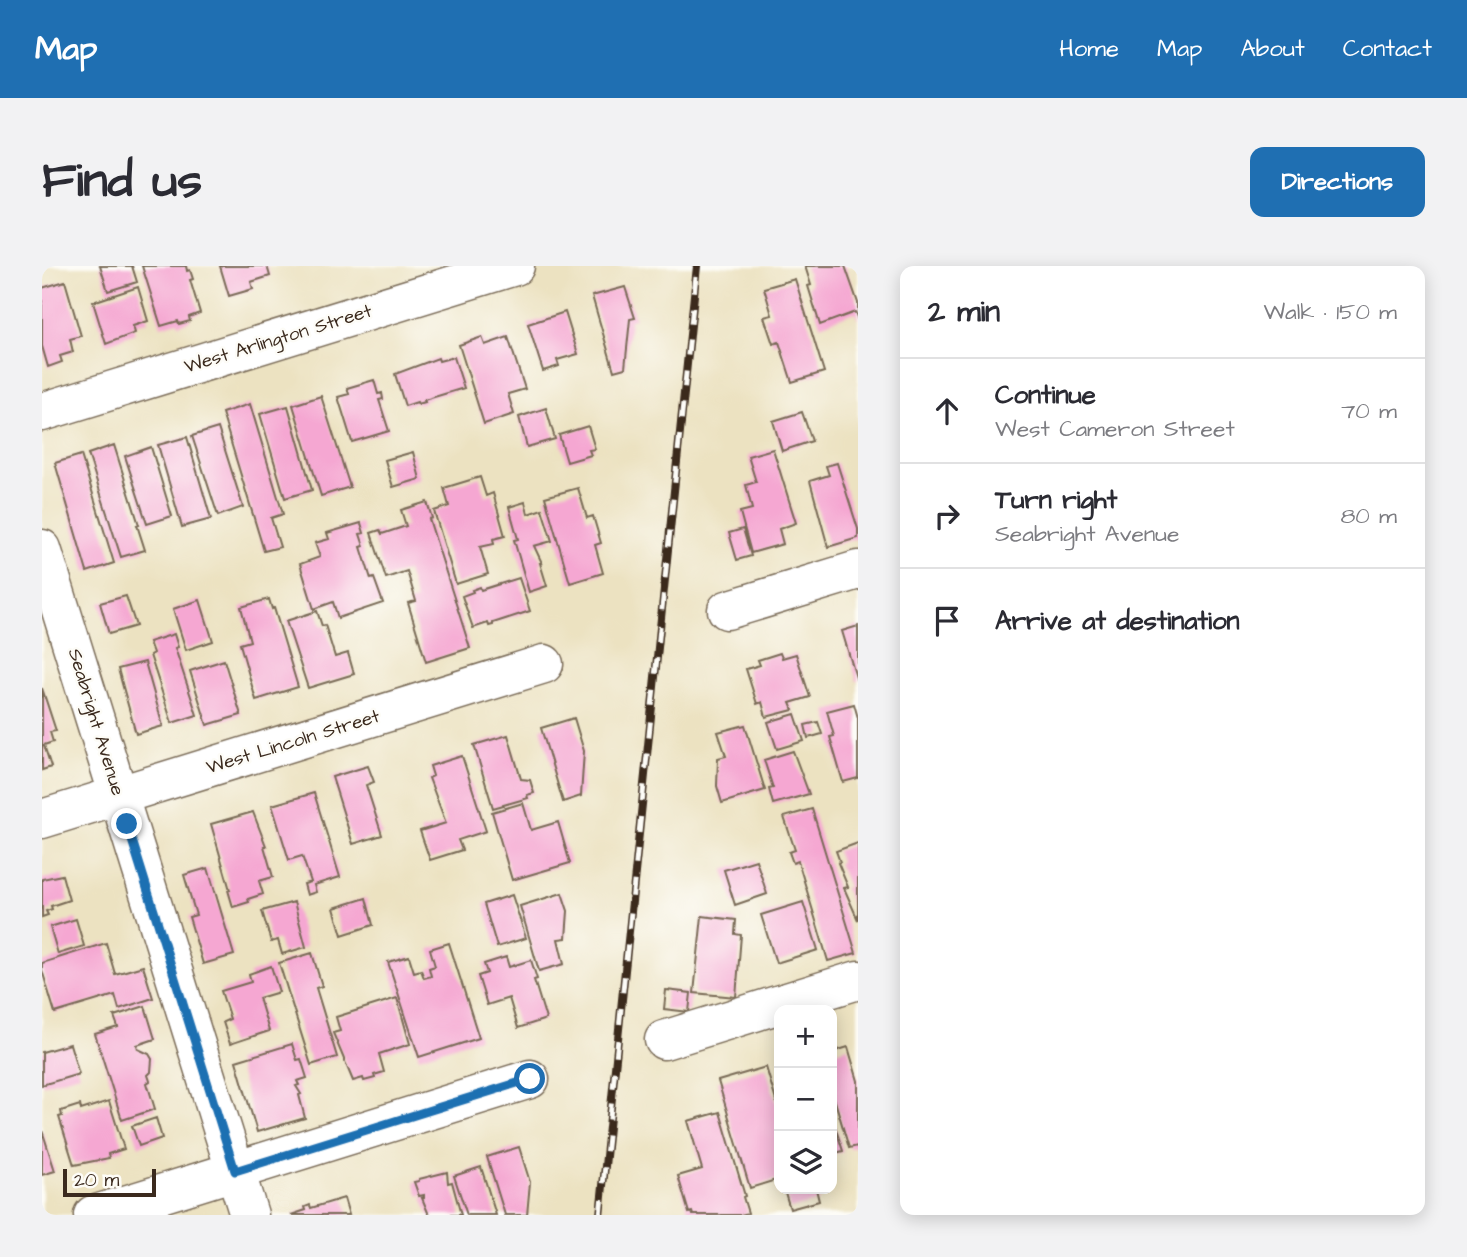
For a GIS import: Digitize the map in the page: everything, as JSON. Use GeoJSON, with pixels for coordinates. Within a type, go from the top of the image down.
{"type":"FeatureCollection","features":[{"type":"Feature","properties":{"kind":"street","name":"West Arlington Street"},"geometry":{"type":"LineString","coordinates":[[42,412],[515,266]]}},
{"type":"Feature","properties":{"kind":"street","name":"Seabright Avenue"},"geometry":{"type":"LineString","coordinates":[[42,549],[249,1215]]}},
{"type":"Feature","properties":{"kind":"street"},"geometry":{"type":"LineString","coordinates":[[727,610],[858,570]]}},
{"type":"Feature","properties":{"kind":"street","name":"West Lincoln Street"},"geometry":{"type":"LineString","coordinates":[[42,819],[544,664]]}},
{"type":"Feature","properties":{"kind":"street"},"geometry":{"type":"LineString","coordinates":[[664,1040],[858,980]]}},
{"type":"Feature","properties":{"kind":"street"},"geometry":{"type":"LineString","coordinates":[[93,1215],[530,1079]]}},
{"type":"Feature","properties":{"kind":"building"},"geometry":{"type":"Polygon","coordinates":[[[100,266],[132,266],[137,282],[108,291],[100,266]]]}},
{"type":"Feature","properties":{"kind":"building"},"geometry":{"type":"Polygon","coordinates":[[[142,266],[186,266],[193,279],[190,280],[200,313],[189,317],[190,321],[161,326],[142,266]]]}},
{"type":"Feature","properties":{"kind":"building"},"geometry":{"type":"Polygon","coordinates":[[[220,266],[267,266],[270,276],[251,282],[253,289],[229,296],[220,266]]]}},
{"type":"Feature","properties":{"kind":"building"},"geometry":{"type":"Polygon","coordinates":[[[805,266],[845,266],[858,303],[858,320],[855,312],[820,325],[805,266]]]}},
{"type":"Feature","properties":{"kind":"building"},"geometry":{"type":"Polygon","coordinates":[[[795,279],[824,372],[792,382],[779,342],[773,344],[764,317],[772,315],[764,288],[795,279]]]}},
{"type":"Feature","properties":{"kind":"building"},"geometry":{"type":"Polygon","coordinates":[[[65,281],[81,336],[70,339],[73,352],[60,356],[62,362],[48,367],[42,346],[42,288],[65,281]]]}},
{"type":"Feature","properties":{"kind":"building"},"geometry":{"type":"Polygon","coordinates":[[[138,287],[148,321],[133,326],[135,333],[106,344],[93,302],[138,287]]]}},
{"type":"Feature","properties":{"kind":"building"},"geometry":{"type":"Polygon","coordinates":[[[625,287],[635,318],[630,319],[625,368],[614,371],[592,296],[625,287]]]}},
{"type":"Feature","properties":{"kind":"building"},"geometry":{"type":"Polygon","coordinates":[[[565,312],[578,354],[557,360],[559,366],[543,371],[528,324],[565,312]]]}},
{"type":"Feature","properties":{"kind":"building"},"geometry":{"type":"Polygon","coordinates":[[[482,337],[485,345],[508,337],[525,389],[508,394],[514,414],[484,424],[459,345],[482,337]]]}},
{"type":"Feature","properties":{"kind":"building"},"geometry":{"type":"Polygon","coordinates":[[[454,357],[464,388],[405,406],[395,374],[438,358],[439,361],[454,357]]]}},
{"type":"Feature","properties":{"kind":"building"},"geometry":{"type":"Polygon","coordinates":[[[374,380],[378,394],[382,393],[383,399],[379,400],[389,431],[352,442],[338,397],[349,394],[347,388],[374,380]]]}},
{"type":"Feature","properties":{"kind":"building"},"geometry":{"type":"Polygon","coordinates":[[[321,396],[350,487],[321,496],[293,405],[321,396]]]}},
{"type":"Feature","properties":{"kind":"building"},"geometry":{"type":"Polygon","coordinates":[[[250,404],[283,514],[271,518],[280,547],[264,551],[222,413],[250,404]]]}},
{"type":"Feature","properties":{"kind":"building"},"geometry":{"type":"Polygon","coordinates":[[[288,406],[312,490],[285,498],[260,414],[288,406]]]}},
{"type":"Feature","properties":{"kind":"building"},"geometry":{"type":"Polygon","coordinates":[[[546,408],[555,439],[527,447],[519,417],[546,408]]]}},
{"type":"Feature","properties":{"kind":"building"},"geometry":{"type":"Polygon","coordinates":[[[802,412],[812,441],[782,451],[773,421],[802,412]]]}},
{"type":"Feature","properties":{"kind":"building"},"geometry":{"type":"Polygon","coordinates":[[[588,426],[595,449],[589,450],[591,455],[567,462],[559,435],[588,426]]]}},
{"type":"Feature","properties":{"kind":"building"},"geometry":{"type":"Polygon","coordinates":[[[218,428],[243,507],[218,516],[192,436],[218,428]]]}},
{"type":"Feature","properties":{"kind":"building"},"geometry":{"type":"Polygon","coordinates":[[[187,437],[211,519],[182,527],[158,445],[187,437]]]}},
{"type":"Feature","properties":{"kind":"building"},"geometry":{"type":"Polygon","coordinates":[[[114,445],[145,550],[121,557],[88,454],[114,445]]]}},
{"type":"Feature","properties":{"kind":"building"},"geometry":{"type":"Polygon","coordinates":[[[151,447],[172,516],[147,524],[125,456],[151,447]]]}},
{"type":"Feature","properties":{"kind":"building"},"geometry":{"type":"Polygon","coordinates":[[[773,449],[796,523],[779,529],[783,544],[751,553],[740,512],[752,509],[746,485],[756,482],[748,456],[773,449]]]}},
{"type":"Feature","properties":{"kind":"building"},"geometry":{"type":"Polygon","coordinates":[[[413,452],[420,479],[393,487],[385,460],[413,452]]]}},
{"type":"Feature","properties":{"kind":"building"},"geometry":{"type":"Polygon","coordinates":[[[81,455],[114,563],[87,572],[55,463],[81,455]]]}},
{"type":"Feature","properties":{"kind":"building"},"geometry":{"type":"Polygon","coordinates":[[[837,463],[858,529],[858,538],[828,547],[810,481],[829,475],[826,466],[837,463]]]}},
{"type":"Feature","properties":{"kind":"building"},"geometry":{"type":"Polygon","coordinates":[[[480,477],[486,496],[493,493],[505,536],[493,539],[494,544],[480,547],[488,574],[456,584],[434,511],[449,506],[444,488],[480,477]]]}},
{"type":"Feature","properties":{"kind":"building"},"geometry":{"type":"Polygon","coordinates":[[[578,488],[587,518],[593,516],[601,543],[595,545],[603,573],[570,583],[545,497],[578,488]]]}},
{"type":"Feature","properties":{"kind":"building"},"geometry":{"type":"Polygon","coordinates":[[[427,502],[432,518],[429,519],[470,648],[426,662],[408,603],[416,601],[407,571],[386,578],[371,533],[380,530],[382,534],[406,526],[401,510],[427,502]]]}},
{"type":"Feature","properties":{"kind":"building"},"geometry":{"type":"Polygon","coordinates":[[[525,502],[528,514],[542,509],[552,541],[534,546],[542,563],[547,586],[529,592],[514,540],[518,539],[509,507],[525,502]]]}},
{"type":"Feature","properties":{"kind":"building"},"geometry":{"type":"Polygon","coordinates":[[[361,523],[364,533],[360,534],[364,546],[361,547],[371,579],[374,578],[383,603],[338,618],[333,602],[314,609],[300,564],[320,557],[315,543],[329,539],[327,533],[361,523]]]}},
{"type":"Feature","properties":{"kind":"building"},"geometry":{"type":"Polygon","coordinates":[[[743,529],[751,556],[737,560],[729,533],[743,529]]]}},
{"type":"Feature","properties":{"kind":"building"},"geometry":{"type":"Polygon","coordinates":[[[519,578],[530,611],[493,625],[489,626],[488,623],[473,628],[462,596],[480,587],[481,590],[519,578]]]}},
{"type":"Feature","properties":{"kind":"building"},"geometry":{"type":"Polygon","coordinates":[[[126,596],[136,626],[109,634],[100,603],[126,596]]]}},
{"type":"Feature","properties":{"kind":"building"},"geometry":{"type":"Polygon","coordinates":[[[269,599],[298,687],[256,700],[240,644],[250,641],[241,607],[269,599]]]}},
{"type":"Feature","properties":{"kind":"building"},"geometry":{"type":"Polygon","coordinates":[[[200,600],[213,641],[186,650],[173,609],[200,600]]]}},
{"type":"Feature","properties":{"kind":"building"},"geometry":{"type":"Polygon","coordinates":[[[317,611],[322,626],[325,625],[335,657],[348,653],[354,674],[308,688],[286,621],[317,611]]]}},
{"type":"Feature","properties":{"kind":"building"},"geometry":{"type":"Polygon","coordinates":[[[858,626],[858,681],[857,681],[842,631],[858,626]]]}},
{"type":"Feature","properties":{"kind":"building"},"geometry":{"type":"Polygon","coordinates":[[[174,634],[178,647],[175,648],[197,715],[172,723],[150,655],[153,653],[149,642],[174,634]]]}},
{"type":"Feature","properties":{"kind":"building"},"geometry":{"type":"Polygon","coordinates":[[[780,653],[782,658],[796,654],[810,697],[790,703],[793,710],[766,717],[762,702],[757,704],[746,669],[760,665],[758,660],[780,653]]]}},
{"type":"Feature","properties":{"kind":"building"},"geometry":{"type":"Polygon","coordinates":[[[224,660],[241,715],[207,725],[190,671],[224,660]]]}},
{"type":"Feature","properties":{"kind":"building"},"geometry":{"type":"Polygon","coordinates":[[[145,662],[163,726],[136,734],[118,669],[145,662]]]}},
{"type":"Feature","properties":{"kind":"building"},"geometry":{"type":"Polygon","coordinates":[[[42,688],[56,731],[50,732],[53,742],[44,745],[51,767],[42,770],[42,688]]]}},
{"type":"Feature","properties":{"kind":"building"},"geometry":{"type":"Polygon","coordinates":[[[854,704],[858,718],[858,778],[843,782],[830,737],[834,736],[827,711],[854,704]]]}},
{"type":"Feature","properties":{"kind":"building"},"geometry":{"type":"Polygon","coordinates":[[[795,714],[804,741],[777,749],[768,722],[795,714]]]}},
{"type":"Feature","properties":{"kind":"building"},"geometry":{"type":"Polygon","coordinates":[[[574,718],[584,751],[581,796],[563,802],[541,728],[574,718]]]}},
{"type":"Feature","properties":{"kind":"building"},"geometry":{"type":"Polygon","coordinates":[[[818,722],[822,734],[808,738],[805,725],[818,722]]]}},
{"type":"Feature","properties":{"kind":"building"},"geometry":{"type":"Polygon","coordinates":[[[745,725],[765,790],[722,803],[717,786],[718,758],[726,756],[718,732],[745,725]]]}},
{"type":"Feature","properties":{"kind":"building"},"geometry":{"type":"Polygon","coordinates":[[[508,735],[521,779],[530,780],[534,793],[527,795],[528,798],[493,808],[474,745],[508,735]]]}},
{"type":"Feature","properties":{"kind":"building"},"geometry":{"type":"Polygon","coordinates":[[[793,751],[809,794],[773,804],[769,789],[773,788],[764,760],[793,751]]]}},
{"type":"Feature","properties":{"kind":"building"},"geometry":{"type":"Polygon","coordinates":[[[462,756],[486,831],[458,840],[462,850],[430,860],[420,831],[446,823],[429,778],[433,776],[430,766],[462,756]]]}},
{"type":"Feature","properties":{"kind":"building"},"geometry":{"type":"Polygon","coordinates":[[[368,766],[374,782],[366,785],[382,835],[353,844],[332,777],[368,766]]]}},
{"type":"Feature","properties":{"kind":"building"},"geometry":{"type":"Polygon","coordinates":[[[314,793],[340,877],[314,885],[316,892],[307,895],[304,884],[311,882],[302,856],[289,860],[272,805],[314,793]]]}},
{"type":"Feature","properties":{"kind":"building"},"geometry":{"type":"Polygon","coordinates":[[[523,803],[531,830],[558,822],[570,863],[512,880],[492,812],[523,803]]]}},
{"type":"Feature","properties":{"kind":"building"},"geometry":{"type":"Polygon","coordinates":[[[812,809],[856,953],[828,961],[798,861],[793,863],[789,852],[795,850],[784,817],[812,809]]]}},
{"type":"Feature","properties":{"kind":"building"},"geometry":{"type":"Polygon","coordinates":[[[253,812],[266,846],[273,877],[259,881],[263,894],[233,907],[211,824],[253,812]]]}},
{"type":"Feature","properties":{"kind":"building"},"geometry":{"type":"Polygon","coordinates":[[[858,843],[858,920],[844,888],[848,887],[836,851],[858,843]]]}},
{"type":"Feature","properties":{"kind":"building"},"geometry":{"type":"Polygon","coordinates":[[[756,860],[767,894],[735,905],[724,870],[756,860]]]}},
{"type":"Feature","properties":{"kind":"building"},"geometry":{"type":"Polygon","coordinates":[[[208,868],[234,955],[203,964],[189,917],[196,915],[184,875],[208,868]]]}},
{"type":"Feature","properties":{"kind":"building"},"geometry":{"type":"Polygon","coordinates":[[[62,875],[69,900],[51,906],[52,909],[46,911],[48,915],[42,917],[42,879],[62,875]]]}},
{"type":"Feature","properties":{"kind":"building"},"geometry":{"type":"Polygon","coordinates":[[[562,893],[568,911],[566,938],[558,939],[564,964],[539,971],[520,906],[562,893]]]}},
{"type":"Feature","properties":{"kind":"building"},"geometry":{"type":"Polygon","coordinates":[[[512,895],[526,938],[497,947],[484,904],[512,895]]]}},
{"type":"Feature","properties":{"kind":"building"},"geometry":{"type":"Polygon","coordinates":[[[366,898],[373,925],[342,935],[334,908],[366,898]]]}},
{"type":"Feature","properties":{"kind":"building"},"geometry":{"type":"Polygon","coordinates":[[[294,902],[306,947],[282,954],[278,940],[271,942],[262,911],[294,902]]]}},
{"type":"Feature","properties":{"kind":"building"},"geometry":{"type":"Polygon","coordinates":[[[803,902],[818,950],[776,963],[761,915],[803,902]]]}},
{"type":"Feature","properties":{"kind":"building"},"geometry":{"type":"Polygon","coordinates":[[[702,916],[736,920],[735,934],[741,935],[736,997],[694,993],[702,916]]]}},
{"type":"Feature","properties":{"kind":"building"},"geometry":{"type":"Polygon","coordinates":[[[76,919],[84,946],[58,954],[50,927],[76,919]]]}},
{"type":"Feature","properties":{"kind":"building"},"geometry":{"type":"Polygon","coordinates":[[[106,943],[115,974],[143,966],[153,998],[119,1009],[115,995],[55,1013],[42,963],[106,943]]]}},
{"type":"Feature","properties":{"kind":"building"},"geometry":{"type":"Polygon","coordinates":[[[449,943],[479,1038],[419,1057],[388,962],[409,956],[414,972],[421,970],[424,978],[431,976],[429,968],[435,966],[430,949],[449,943]]]}},
{"type":"Feature","properties":{"kind":"building"},"geometry":{"type":"Polygon","coordinates":[[[312,953],[322,986],[316,988],[337,1057],[311,1065],[279,963],[312,953]]]}},
{"type":"Feature","properties":{"kind":"building"},"geometry":{"type":"Polygon","coordinates":[[[506,957],[509,967],[531,960],[546,1019],[518,1028],[509,998],[487,1005],[478,976],[487,973],[484,964],[506,957]]]}},
{"type":"Feature","properties":{"kind":"building"},"geometry":{"type":"Polygon","coordinates":[[[271,966],[279,992],[259,998],[269,1031],[230,1044],[223,1022],[230,1019],[221,991],[251,982],[249,974],[271,966]]]}},
{"type":"Feature","properties":{"kind":"building"},"geometry":{"type":"Polygon","coordinates":[[[666,990],[691,993],[689,1012],[664,1009],[666,990]]]}},
{"type":"Feature","properties":{"kind":"building"},"geometry":{"type":"Polygon","coordinates":[[[397,998],[410,1044],[379,1054],[384,1072],[374,1075],[375,1078],[353,1081],[333,1033],[340,1031],[336,1017],[397,998]]]}},
{"type":"Feature","properties":{"kind":"building"},"geometry":{"type":"Polygon","coordinates":[[[145,1006],[155,1039],[137,1045],[138,1049],[149,1054],[152,1059],[151,1072],[148,1075],[150,1081],[147,1083],[155,1109],[122,1120],[95,1034],[118,1027],[114,1016],[145,1006]]]}},
{"type":"Feature","properties":{"kind":"building"},"geometry":{"type":"Polygon","coordinates":[[[70,1044],[79,1074],[42,1085],[42,1052],[70,1044]]]}},
{"type":"Feature","properties":{"kind":"building"},"geometry":{"type":"Polygon","coordinates":[[[292,1044],[297,1060],[301,1059],[307,1078],[297,1081],[299,1085],[296,1086],[301,1094],[299,1095],[305,1118],[257,1132],[236,1061],[292,1044]]]}},
{"type":"Feature","properties":{"kind":"building"},"geometry":{"type":"Polygon","coordinates":[[[848,1047],[858,1081],[858,1146],[849,1148],[837,1108],[837,1050],[848,1047]]]}},
{"type":"Feature","properties":{"kind":"building"},"geometry":{"type":"Polygon","coordinates":[[[766,1067],[774,1094],[774,1181],[750,1188],[718,1081],[766,1067]]]}},
{"type":"Feature","properties":{"kind":"building"},"geometry":{"type":"Polygon","coordinates":[[[109,1101],[124,1149],[108,1154],[109,1158],[74,1165],[59,1117],[62,1116],[61,1111],[80,1105],[81,1110],[109,1101]]]}},
{"type":"Feature","properties":{"kind":"building"},"geometry":{"type":"Polygon","coordinates":[[[720,1112],[748,1213],[693,1215],[692,1212],[689,1213],[678,1176],[702,1169],[688,1121],[720,1112]]]}},
{"type":"Feature","properties":{"kind":"building"},"geometry":{"type":"Polygon","coordinates":[[[156,1118],[162,1138],[139,1146],[132,1126],[156,1118]]]}},
{"type":"Feature","properties":{"kind":"building"},"geometry":{"type":"Polygon","coordinates":[[[42,1130],[55,1171],[42,1175],[42,1130]]]}},
{"type":"Feature","properties":{"kind":"building"},"geometry":{"type":"Polygon","coordinates":[[[837,1132],[843,1151],[837,1153],[837,1132]]]}},
{"type":"Feature","properties":{"kind":"building"},"geometry":{"type":"Polygon","coordinates":[[[519,1147],[530,1182],[527,1215],[505,1215],[487,1157],[519,1147]]]}},
{"type":"Feature","properties":{"kind":"building"},"geometry":{"type":"Polygon","coordinates":[[[481,1167],[496,1215],[467,1215],[454,1176],[481,1167]]]}},
{"type":"Feature","properties":{"kind":"building"},"geometry":{"type":"Polygon","coordinates":[[[447,1172],[448,1183],[452,1182],[461,1215],[429,1215],[422,1198],[424,1195],[419,1196],[414,1182],[447,1172]]]}},
{"type":"Feature","properties":{"kind":"building"},"geometry":{"type":"Polygon","coordinates":[[[786,1194],[817,1194],[819,1201],[790,1209],[786,1194]]]}},
{"type":"Feature","properties":{"kind":"building"},"geometry":{"type":"Polygon","coordinates":[[[344,1198],[349,1215],[291,1215],[306,1210],[305,1207],[310,1205],[311,1208],[344,1198]]]}},
{"type":"Feature","properties":{"kind":"railway"},"geometry":{"type":"LineString","coordinates":[[600,1215],[697,266]]}},
{"type":"Feature","properties":{"kind":"route"},"geometry":{"type":"LineString","coordinates":[[127,824],[235,1171],[530,1079]]}}]}
